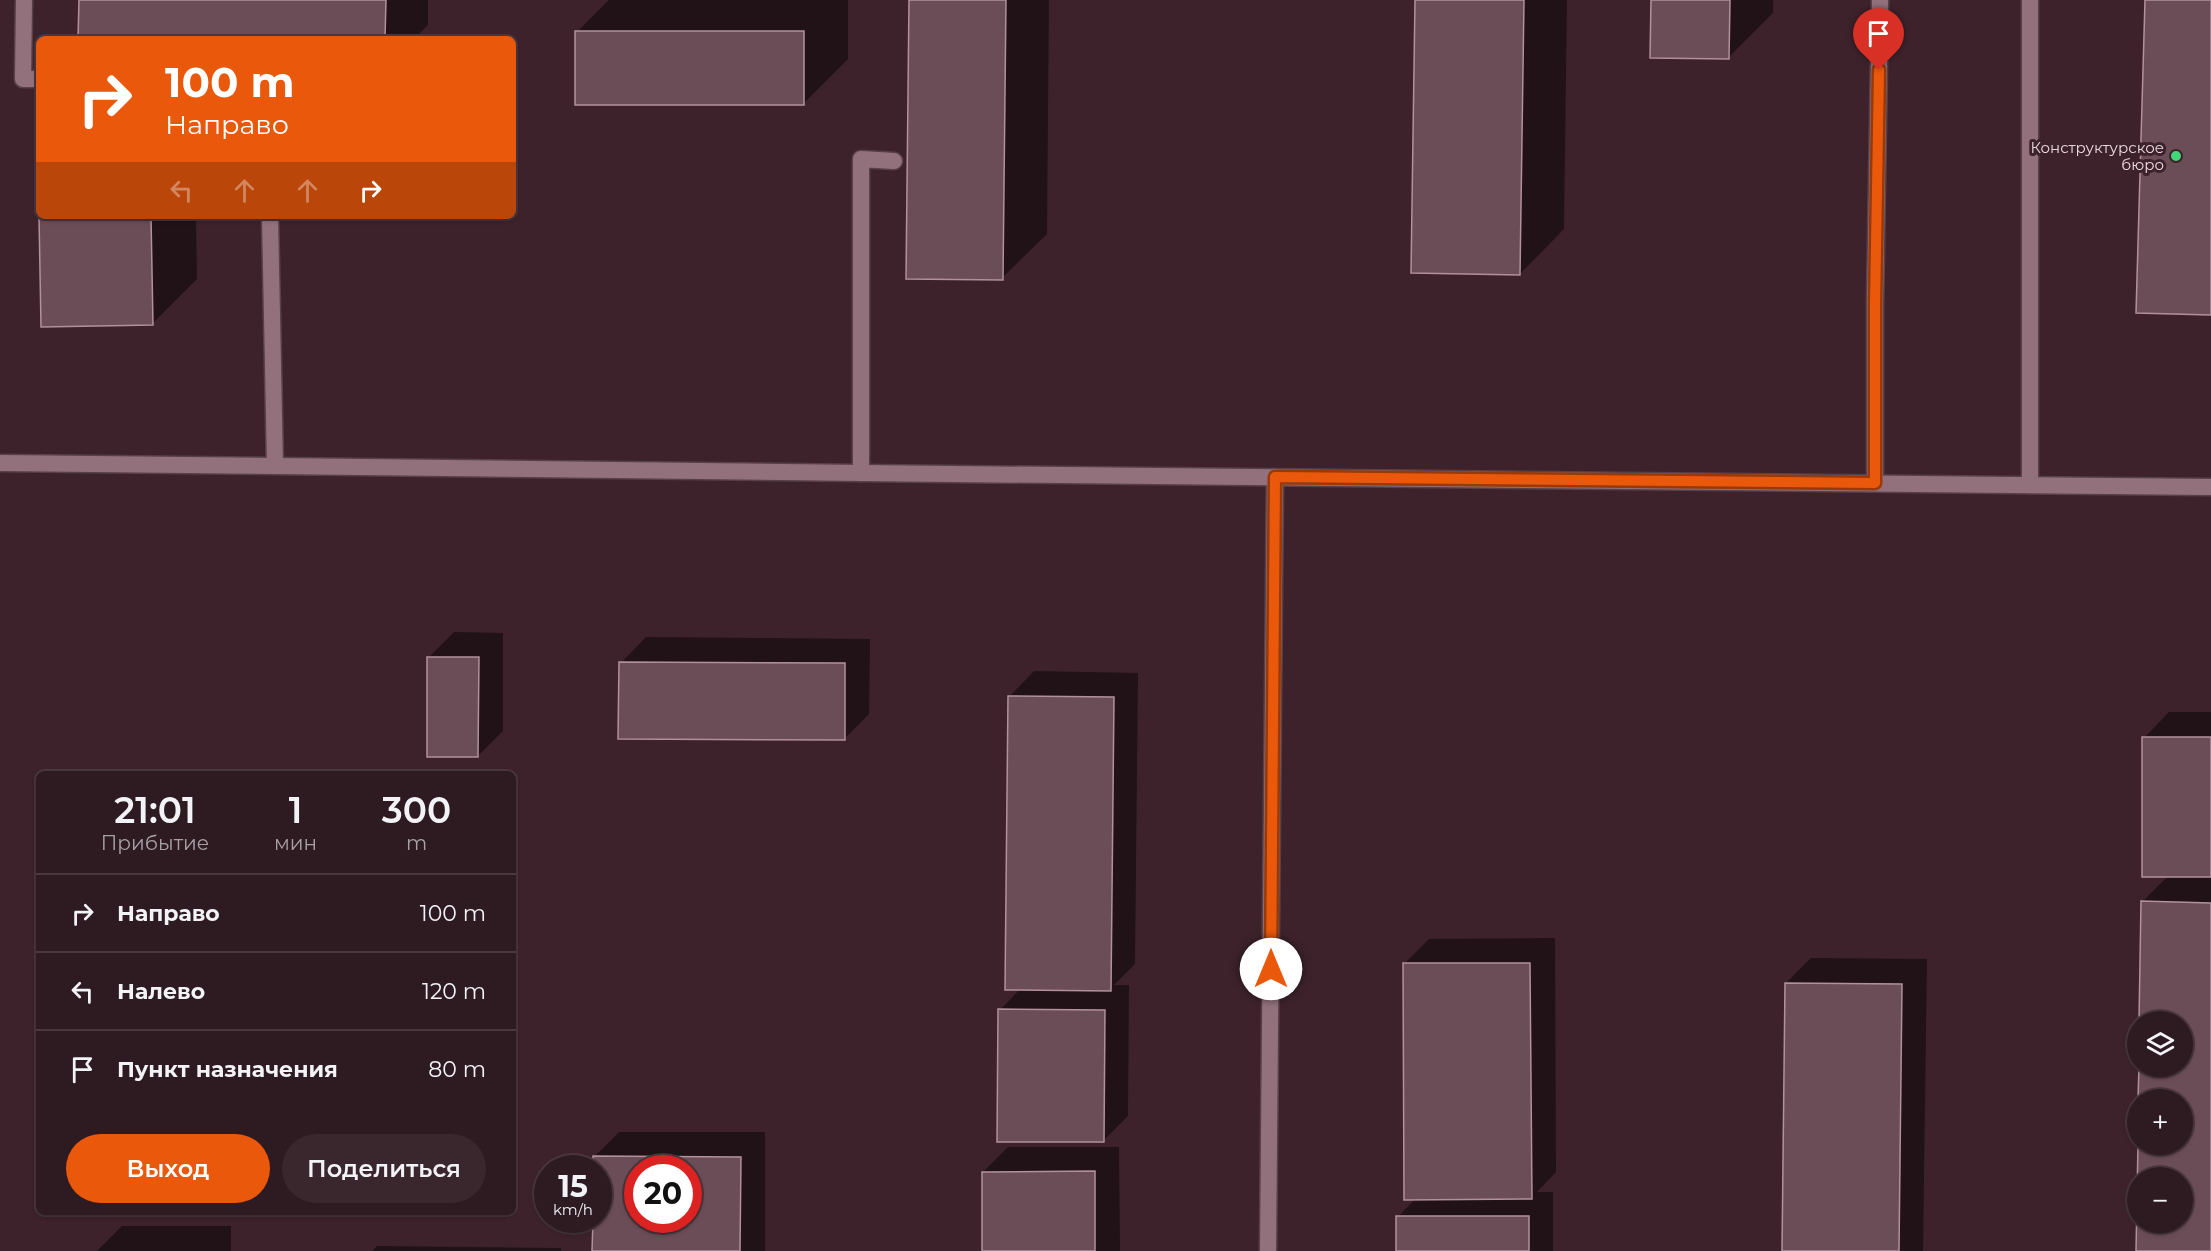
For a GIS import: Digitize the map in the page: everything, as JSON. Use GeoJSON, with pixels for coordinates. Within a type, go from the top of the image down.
{"type":"FeatureCollection","features":[{"type":"Feature","properties":{"kind":"lane"},"geometry":{"type":"LineString","coordinates":[[24,0],[23,79],[36,79]]}},
{"type":"Feature","properties":{"kind":"lane"},"geometry":{"type":"LineString","coordinates":[[1875,483],[1875,305],[1880,0]]}},
{"type":"Feature","properties":{"kind":"lane"},"geometry":{"type":"LineString","coordinates":[[2030,0],[2030,485]]}},
{"type":"Feature","properties":{"kind":"lane"},"geometry":{"type":"LineString","coordinates":[[861,473],[861,159],[894,161]]}},
{"type":"Feature","properties":{"kind":"lane"},"geometry":{"type":"LineString","coordinates":[[270,219],[275,466]]}},
{"type":"Feature","properties":{"kind":"lane"},"geometry":{"type":"LineString","coordinates":[[0,463],[2211,487]]}},
{"type":"Feature","properties":{"kind":"lane"},"geometry":{"type":"LineString","coordinates":[[1268,1251],[1275,477]]}},
{"type":"Feature","properties":{"kind":"building"},"geometry":{"type":"Polygon","coordinates":[[[79,0],[386,0],[385,36],[78,36],[79,0]]]}},
{"type":"Feature","properties":{"kind":"building"},"geometry":{"type":"Polygon","coordinates":[[[909,0],[1006,0],[1003,280],[906,279],[909,0]]]}},
{"type":"Feature","properties":{"kind":"building"},"geometry":{"type":"Polygon","coordinates":[[[1415,0],[1524,0],[1520,275],[1411,273],[1415,0]]]}},
{"type":"Feature","properties":{"kind":"building"},"geometry":{"type":"Polygon","coordinates":[[[1651,0],[1730,0],[1729,59],[1650,58],[1651,0]]]}},
{"type":"Feature","properties":{"kind":"building","name":"Конструктурское бюро"},"geometry":{"type":"Polygon","coordinates":[[[2145,0],[2211,0],[2211,315],[2136,313],[2145,0]]]}},
{"type":"Feature","properties":{"kind":"building"},"geometry":{"type":"Polygon","coordinates":[[[575,31],[804,31],[804,105],[575,105],[575,31]]]}},
{"type":"Feature","properties":{"kind":"building"},"geometry":{"type":"Polygon","coordinates":[[[39,219],[151,219],[153,325],[41,327],[39,219]]]}},
{"type":"Feature","properties":{"kind":"building"},"geometry":{"type":"Polygon","coordinates":[[[427,657],[479,657],[478,757],[427,757],[427,657]]]}},
{"type":"Feature","properties":{"kind":"building"},"geometry":{"type":"Polygon","coordinates":[[[619,662],[845,663],[845,740],[618,739],[619,662]]]}},
{"type":"Feature","properties":{"kind":"building"},"geometry":{"type":"Polygon","coordinates":[[[1008,696],[1114,697],[1111,991],[1005,990],[1008,696]]]}},
{"type":"Feature","properties":{"kind":"building"},"geometry":{"type":"Polygon","coordinates":[[[2142,737],[2211,737],[2211,877],[2142,877],[2142,737]]]}},
{"type":"Feature","properties":{"kind":"building"},"geometry":{"type":"Polygon","coordinates":[[[2141,901],[2211,903],[2211,1251],[2136,1251],[2136,1233],[2193,1233],[2193,1167],[2138,1167],[2138,1155],[2193,1155],[2193,1089],[2138,1089],[2139,1077],[2193,1077],[2193,1011],[2139,1011],[2141,901]]]}},
{"type":"Feature","properties":{"kind":"building"},"geometry":{"type":"Polygon","coordinates":[[[1403,963],[1530,963],[1532,1199],[1404,1200],[1403,963]]]}},
{"type":"Feature","properties":{"kind":"building"},"geometry":{"type":"Polygon","coordinates":[[[1785,983],[1902,984],[1899,1251],[1782,1251],[1785,983]]]}},
{"type":"Feature","properties":{"kind":"building"},"geometry":{"type":"Polygon","coordinates":[[[998,1009],[1105,1010],[1104,1142],[997,1142],[998,1009]]]}},
{"type":"Feature","properties":{"kind":"building"},"geometry":{"type":"Polygon","coordinates":[[[612,1156],[624,1156],[624,1233],[702,1233],[702,1157],[741,1157],[740,1251],[592,1251],[593,1233],[612,1233],[612,1156]]]}},
{"type":"Feature","properties":{"kind":"building"},"geometry":{"type":"Polygon","coordinates":[[[1095,1171],[1095,1251],[982,1251],[982,1172],[1095,1171]]]}},
{"type":"Feature","properties":{"kind":"building"},"geometry":{"type":"Polygon","coordinates":[[[1396,1216],[1529,1216],[1529,1251],[1396,1251],[1396,1216]]]}},
{"type":"Feature","properties":{"kind":"place","name":"Конструктурское бюро"},"geometry":{"type":"Point","coordinates":[2176,156]}},
{"type":"Feature","properties":{"kind":"route"},"geometry":{"type":"LineString","coordinates":[[1271,969],[1275,477],[1875,483],[1879,70]]}}]}
